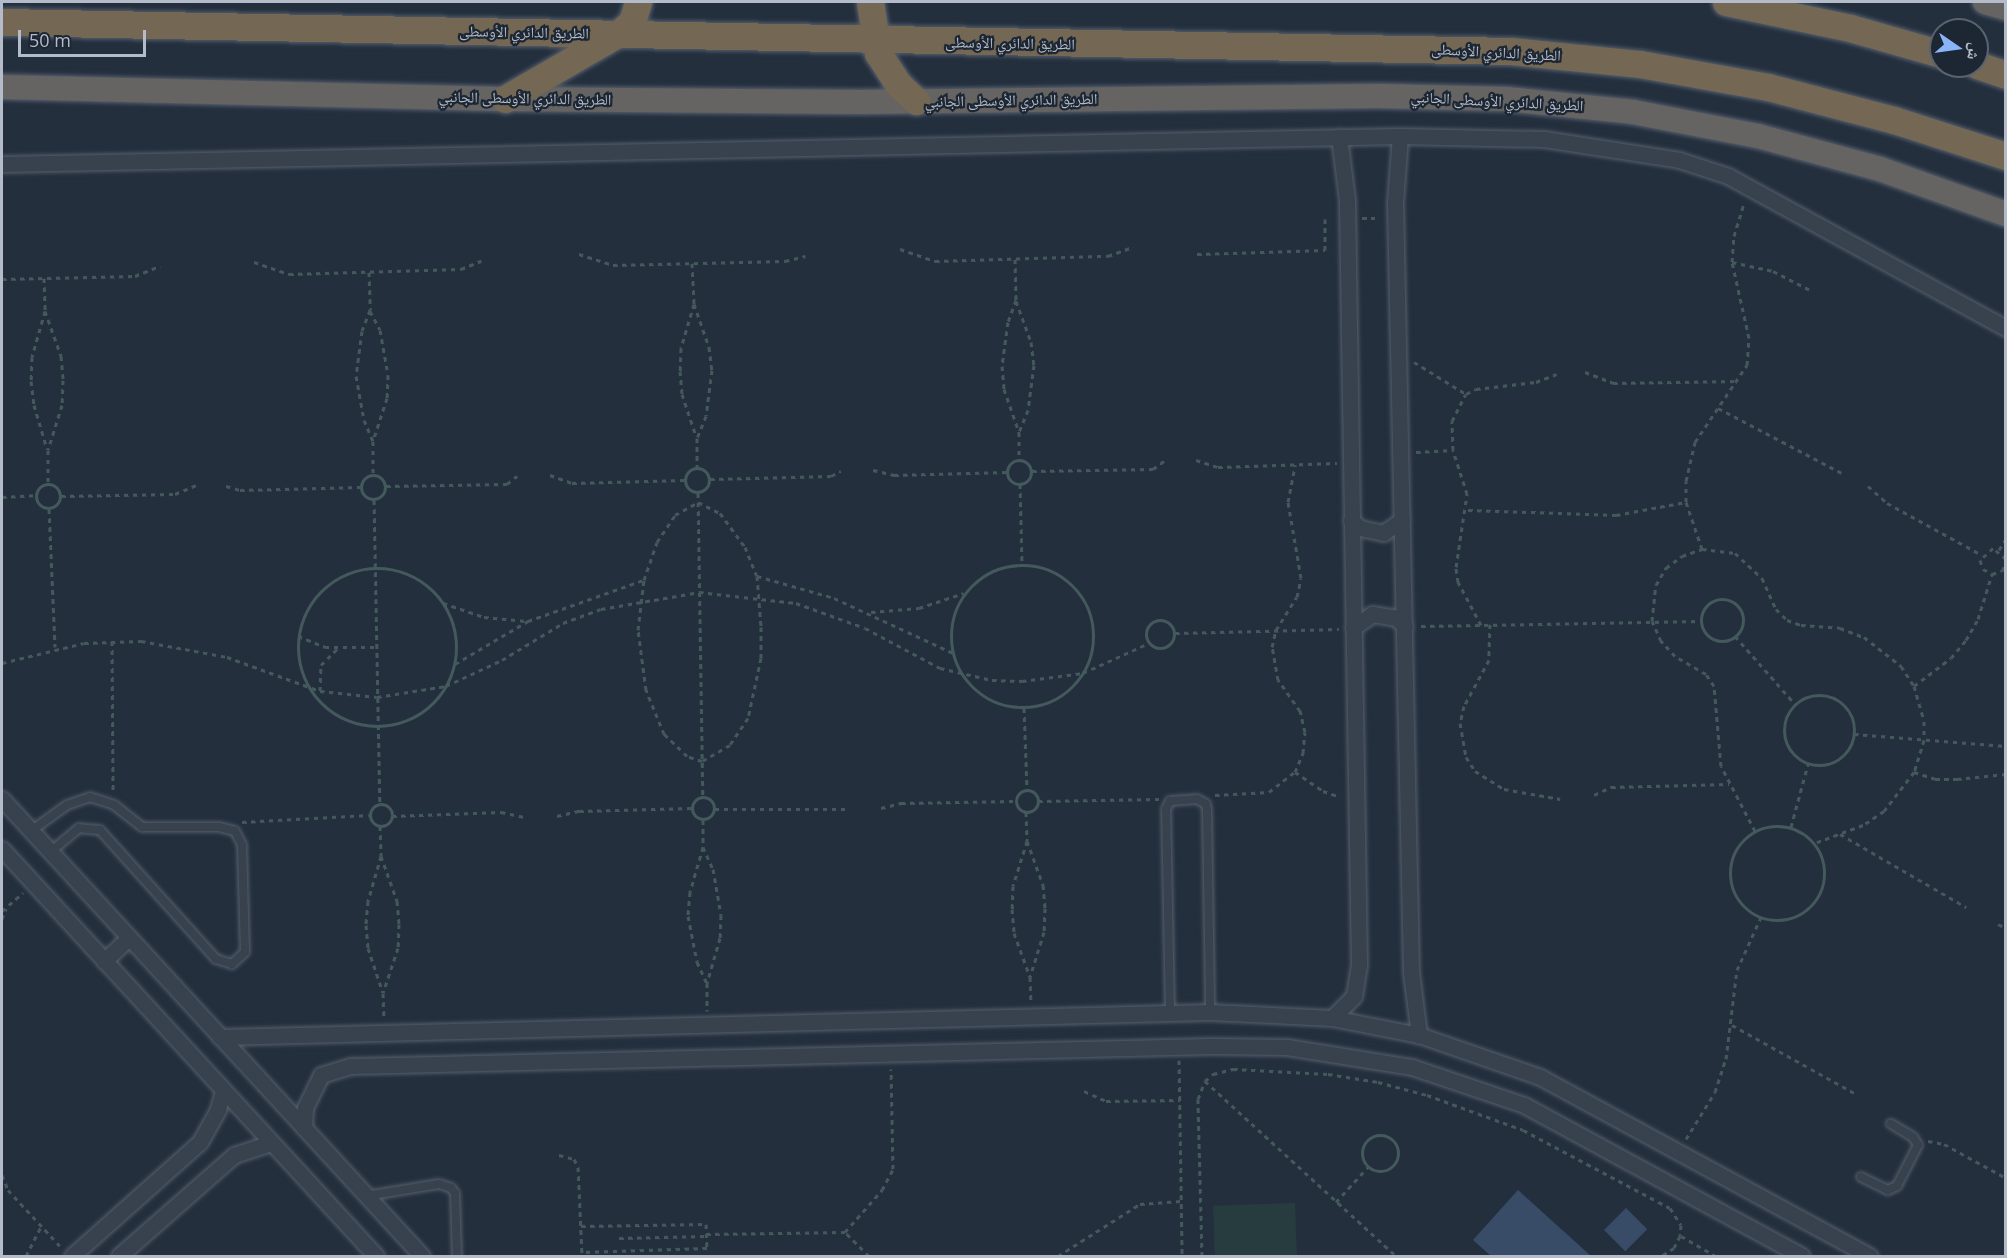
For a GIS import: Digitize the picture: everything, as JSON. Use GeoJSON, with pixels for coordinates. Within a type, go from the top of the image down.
{"type":"FeatureCollection","features":[{"type":"Feature","properties":{"kind":"highway"},"geometry":{"type":"LineString","coordinates":[[505,99],[619,33],[632,22],[638,2]]}},
{"type":"Feature","properties":{"kind":"highway"},"geometry":{"type":"LineString","coordinates":[[870,2],[874,41],[890,75],[916,101]]}},
{"type":"Feature","properties":{"kind":"highway"},"geometry":{"type":"LineString","coordinates":[[1726,2],[1850,28],[1929,51]]}},
{"type":"Feature","properties":{"kind":"highway"},"geometry":{"type":"LineString","coordinates":[[1986,2],[2006,8]]}},
{"type":"Feature","properties":{"kind":"highway","name":"الطريق الدائري الأوسطى"},"geometry":{"type":"LineString","coordinates":[[2,22],[619,33],[874,41],[1446,48],[1575,56],[1779,90],[1894,120],[2006,156]]}},
{"type":"Feature","properties":{"kind":"highway"},"geometry":{"type":"LineString","coordinates":[[1989,66],[2006,75]]}},
{"type":"Feature","properties":{"kind":"highway","name":"الطريق الدائري الأوسطى الجانبي"},"geometry":{"type":"LineString","coordinates":[[2,87],[505,99],[916,101],[1443,96],[1570,104],[1696,123],[1809,149],[2006,214]]}},
{"type":"Feature","properties":{"kind":"street"},"geometry":{"type":"LineString","coordinates":[[1400,136],[1395,202],[1411,972],[1419,1035]]}},
{"type":"Feature","properties":{"kind":"street"},"geometry":{"type":"LineString","coordinates":[[2,164],[1339,137],[1496,136],[1589,145],[1679,160],[1752,188],[2006,328]]}},
{"type":"Feature","properties":{"kind":"street"},"geometry":{"type":"LineString","coordinates":[[1332,1018],[1354,996],[1359,981],[1347,200],[1339,137]]}},
{"type":"Feature","properties":{"kind":"street"},"geometry":{"type":"LineString","coordinates":[[1351,520],[1360,528],[1383,533],[1402,520]]}},
{"type":"Feature","properties":{"kind":"street"},"geometry":{"type":"LineString","coordinates":[[1353,628],[1372,614],[1396,618],[1405,626]]}},
{"type":"Feature","properties":{"kind":"street"},"geometry":{"type":"LineString","coordinates":[[2,799],[422,1257]]}},
{"type":"Feature","properties":{"kind":"street"},"geometry":{"type":"LineString","coordinates":[[2,849],[376,1257]]}},
{"type":"Feature","properties":{"kind":"street"},"geometry":{"type":"LineString","coordinates":[[104,961],[129,938]]}},
{"type":"Feature","properties":{"kind":"street"},"geometry":{"type":"LineString","coordinates":[[220,1037],[1210,1012],[1332,1018],[1419,1035],[1540,1077],[1870,1257]]}},
{"type":"Feature","properties":{"kind":"street"},"geometry":{"type":"LineString","coordinates":[[304,1128],[311,1090],[321,1075],[336,1068],[1248,1045],[1327,1051],[1412,1067],[1476,1087],[1543,1115],[1802,1257]]}},
{"type":"Feature","properties":{"kind":"street"},"geometry":{"type":"LineString","coordinates":[[67,1253],[200,1142],[218,1109],[223,1091]]}},
{"type":"Feature","properties":{"kind":"street"},"geometry":{"type":"LineString","coordinates":[[119,1257],[234,1155],[271,1143]]}},
{"type":"Feature","properties":{"kind":"lane"},"geometry":{"type":"LineString","coordinates":[[31,831],[78,799],[103,799],[142,826],[228,827],[235,831],[242,845],[245,952],[232,964],[216,959],[100,830],[80,828],[50,852]]}},
{"type":"Feature","properties":{"kind":"lane"},"geometry":{"type":"LineString","coordinates":[[1170,1013],[1166,810],[1170,801],[1203,800],[1207,810],[1210,1012]]}},
{"type":"Feature","properties":{"kind":"lane"},"geometry":{"type":"LineString","coordinates":[[1861,1177],[1893,1189],[1917,1150],[1917,1140],[1891,1124]]}},
{"type":"Feature","properties":{"kind":"lane"},"geometry":{"type":"LineString","coordinates":[[366,1196],[439,1184],[451,1188],[455,1193],[457,1257]]}},
{"type":"Feature","properties":{"kind":"path"},"geometry":{"type":"LineString","coordinates":[[1701,549],[1686,502],[1689,461],[1695,442],[1747,365],[1749,338],[1732,262],[1740,211],[1752,188]]}},
{"type":"Feature","properties":{"kind":"path"},"geometry":{"type":"LineString","coordinates":[[1360,218],[1377,218]]}},
{"type":"Feature","properties":{"kind":"path"},"geometry":{"type":"LineString","coordinates":[[1197,254],[1326,250],[1325,219]]}},
{"type":"Feature","properties":{"kind":"path"},"geometry":{"type":"LineString","coordinates":[[900,249],[935,261],[1108,256],[1133,247]]}},
{"type":"Feature","properties":{"kind":"path"},"geometry":{"type":"LineString","coordinates":[[579,254],[613,265],[785,261],[805,256]]}},
{"type":"Feature","properties":{"kind":"path"},"geometry":{"type":"LineString","coordinates":[[1015,259],[1016,300],[1031,342],[1034,365],[1028,410],[1019,432],[1019,459]]}},
{"type":"Feature","properties":{"kind":"path"},"geometry":{"type":"LineString","coordinates":[[254,262],[289,274],[461,269],[482,261]]}},
{"type":"Feature","properties":{"kind":"path"},"geometry":{"type":"LineString","coordinates":[[1732,262],[1773,271],[1810,290]]}},
{"type":"Feature","properties":{"kind":"path"},"geometry":{"type":"LineString","coordinates":[[692,263],[694,304],[709,347],[712,370],[706,416],[697,438],[697,467]]}},
{"type":"Feature","properties":{"kind":"path"},"geometry":{"type":"LineString","coordinates":[[2,279],[135,276],[160,266]]}},
{"type":"Feature","properties":{"kind":"path"},"geometry":{"type":"LineString","coordinates":[[369,272],[370,310],[386,352],[388,375],[387,398],[373,441],[373,474]]}},
{"type":"Feature","properties":{"kind":"path"},"geometry":{"type":"LineString","coordinates":[[44,278],[45,311],[34,350],[31,381],[34,405],[48,450],[48,484]]}},
{"type":"Feature","properties":{"kind":"path"},"geometry":{"type":"LineString","coordinates":[[1016,300],[1008,322],[1002,366],[1010,411],[1019,432]]}},
{"type":"Feature","properties":{"kind":"path"},"geometry":{"type":"LineString","coordinates":[[694,304],[681,348],[680,371],[688,417],[697,438]]}},
{"type":"Feature","properties":{"kind":"path"},"geometry":{"type":"LineString","coordinates":[[370,310],[362,331],[356,376],[364,420],[373,441]]}},
{"type":"Feature","properties":{"kind":"path"},"geometry":{"type":"LineString","coordinates":[[45,311],[57,341],[63,380],[60,412],[48,450]]}},
{"type":"Feature","properties":{"kind":"path"},"geometry":{"type":"LineString","coordinates":[[1399,357],[1434,372],[1466,394]]}},
{"type":"Feature","properties":{"kind":"path"},"geometry":{"type":"LineString","coordinates":[[1585,372],[1613,383],[1738,381]]}},
{"type":"Feature","properties":{"kind":"path"},"geometry":{"type":"LineString","coordinates":[[1481,625],[1458,582],[1456,567],[1467,510],[1465,479],[1453,450],[1452,421],[1466,394],[1487,386],[1536,382],[1557,374]]}},
{"type":"Feature","properties":{"kind":"path"},"geometry":{"type":"LineString","coordinates":[[1718,408],[1842,473]]}},
{"type":"Feature","properties":{"kind":"path"},"geometry":{"type":"LineString","coordinates":[[1401,449],[1418,453],[1453,450]]}},
{"type":"Feature","properties":{"kind":"path"},"geometry":{"type":"LineString","coordinates":[[1007,472],[1013,461],[1019,459],[1028,462],[1032,471]]}},
{"type":"Feature","properties":{"kind":"path"},"geometry":{"type":"LineString","coordinates":[[1196,460],[1218,467],[1350,463]]}},
{"type":"Feature","properties":{"kind":"path"},"geometry":{"type":"LineString","coordinates":[[1032,471],[1153,469],[1164,461]]}},
{"type":"Feature","properties":{"kind":"path"},"geometry":{"type":"LineString","coordinates":[[1203,800],[1214,795],[1269,792],[1295,772],[1304,753],[1305,732],[1300,711],[1278,680],[1273,664],[1276,630],[1289,615],[1301,578],[1288,502],[1295,465]]}},
{"type":"Feature","properties":{"kind":"path"},"geometry":{"type":"LineString","coordinates":[[697,467],[706,471],[710,479]]}},
{"type":"Feature","properties":{"kind":"path"},"geometry":{"type":"LineString","coordinates":[[697,467],[686,474],[685,480],[687,487],[698,493]]}},
{"type":"Feature","properties":{"kind":"path"},"geometry":{"type":"LineString","coordinates":[[873,470],[894,475],[1007,472]]}},
{"type":"Feature","properties":{"kind":"path"},"geometry":{"type":"LineString","coordinates":[[710,479],[831,476],[841,471]]}},
{"type":"Feature","properties":{"kind":"path"},"geometry":{"type":"LineString","coordinates":[[1007,472],[1013,483],[1020,484],[1026,482],[1032,471]]}},
{"type":"Feature","properties":{"kind":"path"},"geometry":{"type":"LineString","coordinates":[[373,474],[381,478],[386,486]]}},
{"type":"Feature","properties":{"kind":"path"},"geometry":{"type":"LineString","coordinates":[[373,474],[362,481],[360,488],[362,494],[374,500],[380,498],[386,486]]}},
{"type":"Feature","properties":{"kind":"path"},"geometry":{"type":"LineString","coordinates":[[550,475],[572,483],[685,480]]}},
{"type":"Feature","properties":{"kind":"path"},"geometry":{"type":"LineString","coordinates":[[386,486],[507,484],[517,476]]}},
{"type":"Feature","properties":{"kind":"path"},"geometry":{"type":"LineString","coordinates":[[698,493],[704,490],[710,479]]}},
{"type":"Feature","properties":{"kind":"path"},"geometry":{"type":"LineString","coordinates":[[35,495],[42,485],[48,484],[57,487],[61,496]]}},
{"type":"Feature","properties":{"kind":"path"},"geometry":{"type":"LineString","coordinates":[[1020,484],[1022,565]]}},
{"type":"Feature","properties":{"kind":"path"},"geometry":{"type":"LineString","coordinates":[[61,496],[182,493],[196,485]]}},
{"type":"Feature","properties":{"kind":"path"},"geometry":{"type":"LineString","coordinates":[[226,486],[240,490],[360,488]]}},
{"type":"Feature","properties":{"kind":"path"},"geometry":{"type":"LineString","coordinates":[[1868,486],[1887,503],[1982,555]]}},
{"type":"Feature","properties":{"kind":"path"},"geometry":{"type":"LineString","coordinates":[[698,493],[703,797]]}},
{"type":"Feature","properties":{"kind":"path"},"geometry":{"type":"LineString","coordinates":[[2,497],[35,495]]}},
{"type":"Feature","properties":{"kind":"path"},"geometry":{"type":"LineString","coordinates":[[35,495],[37,502],[49,509],[55,507],[61,496]]}},
{"type":"Feature","properties":{"kind":"path"},"geometry":{"type":"LineString","coordinates":[[228,827],[256,819],[369,815],[380,804],[374,500]]}},
{"type":"Feature","properties":{"kind":"path"},"geometry":{"type":"LineString","coordinates":[[698,502],[728,522],[746,547],[757,576],[760,596],[761,658],[748,718],[730,746],[702,761]]}},
{"type":"Feature","properties":{"kind":"path"},"geometry":{"type":"LineString","coordinates":[[698,502],[675,515],[666,525],[644,579],[640,600],[640,660],[657,719],[674,747],[702,761]]}},
{"type":"Feature","properties":{"kind":"path"},"geometry":{"type":"LineString","coordinates":[[1467,510],[1616,516],[1686,502]]}},
{"type":"Feature","properties":{"kind":"path"},"geometry":{"type":"LineString","coordinates":[[49,509],[55,647]]}},
{"type":"Feature","properties":{"kind":"path"},"geometry":{"type":"LineString","coordinates":[[1999,550],[2006,538]]}},
{"type":"Feature","properties":{"kind":"path"},"geometry":{"type":"LineString","coordinates":[[1982,555],[1993,548],[1999,550],[2006,559]]}},
{"type":"Feature","properties":{"kind":"path"},"geometry":{"type":"LineString","coordinates":[[1755,831],[1729,784],[1717,750],[1718,700],[1714,686],[1706,674],[1675,656],[1661,641],[1652,621],[1656,585],[1666,568],[1682,556],[1701,549],[1735,553],[1762,578],[1776,609],[1786,620],[1801,626],[1840,628],[1864,637],[1884,650],[1914,686],[1924,721],[1924,740],[1914,772],[1884,811],[1840,834],[1815,843]]}},
{"type":"Feature","properties":{"kind":"path"},"geometry":{"type":"LineString","coordinates":[[1982,555],[1981,565],[1992,574]]}},
{"type":"Feature","properties":{"kind":"path"},"geometry":{"type":"LineString","coordinates":[[871,612],[919,608],[965,593],[991,573],[1022,565],[1043,568],[1062,577],[1083,601],[1093,632],[1091,653],[1083,673],[1058,698],[1024,708],[988,699],[962,675],[953,653],[952,621],[965,593]]}},
{"type":"Feature","properties":{"kind":"path"},"geometry":{"type":"LineString","coordinates":[[1914,686],[1951,658],[1966,640],[1978,619],[1992,574],[2005,566]]}},
{"type":"Feature","properties":{"kind":"path"},"geometry":{"type":"LineString","coordinates":[[375,567],[414,576],[443,603],[452,622],[454,664],[446,686],[417,715],[378,726],[339,717],[310,689],[298,655],[298,636],[303,618],[324,587],[357,570],[375,567]]}},
{"type":"Feature","properties":{"kind":"path"},"geometry":{"type":"LineString","coordinates":[[757,576],[816,592],[871,612],[924,642],[953,653]]}},
{"type":"Feature","properties":{"kind":"path"},"geometry":{"type":"LineString","coordinates":[[454,664],[528,621],[644,579]]}},
{"type":"Feature","properties":{"kind":"path"},"geometry":{"type":"LineString","coordinates":[[2,663],[55,647],[112,640],[199,649],[310,689],[377,697],[446,686],[502,660],[563,623],[640,600],[699,592],[760,596],[831,614],[918,658],[962,675],[1022,681],[1083,673],[1149,643],[1162,648],[1173,640],[1175,633]]}},
{"type":"Feature","properties":{"kind":"path"},"geometry":{"type":"LineString","coordinates":[[1712,601],[1734,602],[1742,615],[1735,636],[1713,639],[1702,628],[1701,621],[1712,601]]}},
{"type":"Feature","properties":{"kind":"path"},"geometry":{"type":"LineString","coordinates":[[443,603],[484,617],[528,621]]}},
{"type":"Feature","properties":{"kind":"path"},"geometry":{"type":"LineString","coordinates":[[1149,643],[1146,628],[1158,619],[1166,620],[1175,633]]}},
{"type":"Feature","properties":{"kind":"path"},"geometry":{"type":"LineString","coordinates":[[1405,626],[1701,621]]}},
{"type":"Feature","properties":{"kind":"path"},"geometry":{"type":"LineString","coordinates":[[1490,624],[1489,660],[1464,706],[1460,723],[1466,757],[1482,777],[1504,789],[1560,799]]}},
{"type":"Feature","properties":{"kind":"path"},"geometry":{"type":"LineString","coordinates":[[1175,633],[1353,628]]}},
{"type":"Feature","properties":{"kind":"path"},"geometry":{"type":"LineString","coordinates":[[298,636],[311,643],[340,648],[376,647]]}},
{"type":"Feature","properties":{"kind":"path"},"geometry":{"type":"LineString","coordinates":[[1735,636],[1796,704]]}},
{"type":"Feature","properties":{"kind":"path"},"geometry":{"type":"LineString","coordinates":[[112,640],[114,805]]}},
{"type":"Feature","properties":{"kind":"path"},"geometry":{"type":"LineString","coordinates":[[320,691],[321,665],[329,654],[340,648]]}},
{"type":"Feature","properties":{"kind":"path"},"geometry":{"type":"LineString","coordinates":[[1829,697],[1848,711],[1854,734],[1850,746],[1838,759],[1821,766],[1808,764],[1789,749],[1784,738],[1784,726],[1796,704],[1806,698],[1829,697]]}},
{"type":"Feature","properties":{"kind":"path"},"geometry":{"type":"LineString","coordinates":[[1024,708],[1027,789],[1038,801],[1135,798],[1170,801]]}},
{"type":"Feature","properties":{"kind":"path"},"geometry":{"type":"LineString","coordinates":[[1854,734],[2006,746]]}},
{"type":"Feature","properties":{"kind":"path"},"geometry":{"type":"LineString","coordinates":[[1791,827],[1808,764]]}},
{"type":"Feature","properties":{"kind":"path"},"geometry":{"type":"LineString","coordinates":[[1295,772],[1323,791],[1356,800]]}},
{"type":"Feature","properties":{"kind":"path"},"geometry":{"type":"LineString","coordinates":[[1914,772],[1935,779],[2006,774]]}},
{"type":"Feature","properties":{"kind":"path"},"geometry":{"type":"LineString","coordinates":[[1594,795],[1611,787],[1729,784]]}},
{"type":"Feature","properties":{"kind":"path"},"geometry":{"type":"LineString","coordinates":[[1026,813],[1018,809],[1015,801],[1019,793],[1027,789]]}},
{"type":"Feature","properties":{"kind":"path"},"geometry":{"type":"LineString","coordinates":[[703,797],[713,803],[714,809],[711,817],[703,820],[695,816],[692,808],[695,800],[703,797]]}},
{"type":"Feature","properties":{"kind":"path"},"geometry":{"type":"LineString","coordinates":[[881,808],[901,803],[1015,801]]}},
{"type":"Feature","properties":{"kind":"path"},"geometry":{"type":"LineString","coordinates":[[1026,813],[1034,809],[1038,801]]}},
{"type":"Feature","properties":{"kind":"path"},"geometry":{"type":"LineString","coordinates":[[369,815],[372,823],[380,826],[388,824],[392,816],[391,809],[380,804]]}},
{"type":"Feature","properties":{"kind":"path"},"geometry":{"type":"LineString","coordinates":[[557,816],[579,811],[692,808]]}},
{"type":"Feature","properties":{"kind":"path"},"geometry":{"type":"LineString","coordinates":[[714,809],[849,809]]}},
{"type":"Feature","properties":{"kind":"path"},"geometry":{"type":"LineString","coordinates":[[392,816],[501,812],[525,817]]}},
{"type":"Feature","properties":{"kind":"path"},"geometry":{"type":"LineString","coordinates":[[1026,813],[1027,841],[1043,885],[1045,908],[1039,955],[1030,977]]}},
{"type":"Feature","properties":{"kind":"path"},"geometry":{"type":"LineString","coordinates":[[703,820],[703,847],[690,892],[688,916],[694,950],[707,983],[708,1024]]}},
{"type":"Feature","properties":{"kind":"path"},"geometry":{"type":"LineString","coordinates":[[380,826],[381,856],[397,901],[399,924],[398,948],[383,993]]}},
{"type":"Feature","properties":{"kind":"path"},"geometry":{"type":"LineString","coordinates":[[1766,826],[1791,827],[1815,843],[1825,868],[1819,895],[1800,915],[1781,920],[1761,917],[1739,901],[1730,876],[1736,850],[1755,831],[1766,826]]}},
{"type":"Feature","properties":{"kind":"path"},"geometry":{"type":"LineString","coordinates":[[1840,834],[1966,907]]}},
{"type":"Feature","properties":{"kind":"path"},"geometry":{"type":"LineString","coordinates":[[1027,841],[1013,886],[1012,909],[1014,933],[1030,977],[1031,1016]]}},
{"type":"Feature","properties":{"kind":"path"},"geometry":{"type":"LineString","coordinates":[[703,847],[713,869],[721,915],[715,961],[707,983]]}},
{"type":"Feature","properties":{"kind":"path"},"geometry":{"type":"LineString","coordinates":[[381,856],[368,902],[366,925],[368,948],[383,993],[385,1033]]}},
{"type":"Feature","properties":{"kind":"path"},"geometry":{"type":"LineString","coordinates":[[2,911],[34,884]]}},
{"type":"Feature","properties":{"kind":"path"},"geometry":{"type":"LineString","coordinates":[[2,919],[6,909]]}},
{"type":"Feature","properties":{"kind":"path"},"geometry":{"type":"LineString","coordinates":[[1677,1150],[1714,1092],[1732,1025],[1737,970],[1761,917]]}},
{"type":"Feature","properties":{"kind":"path"},"geometry":{"type":"LineString","coordinates":[[1998,924],[2006,928]]}},
{"type":"Feature","properties":{"kind":"path"},"geometry":{"type":"LineString","coordinates":[[1732,1025],[1856,1094]]}},
{"type":"Feature","properties":{"kind":"path"},"geometry":{"type":"LineString","coordinates":[[1179,1047],[1182,1257]]}},
{"type":"Feature","properties":{"kind":"path"},"geometry":{"type":"LineString","coordinates":[[619,1238],[845,1232],[882,1190],[893,1169],[891,1054]]}},
{"type":"Feature","properties":{"kind":"path"},"geometry":{"type":"LineString","coordinates":[[1202,1257],[1198,1099],[1205,1081],[1223,1070],[1277,1069],[1328,1074],[1428,1095],[1523,1130],[1670,1208],[1681,1225],[1680,1236],[1674,1248],[1661,1257]]}},
{"type":"Feature","properties":{"kind":"path"},"geometry":{"type":"LineString","coordinates":[[1205,1081],[1396,1257]]}},
{"type":"Feature","properties":{"kind":"path"},"geometry":{"type":"LineString","coordinates":[[1084,1091],[1098,1100],[1180,1100]]}},
{"type":"Feature","properties":{"kind":"path"},"geometry":{"type":"LineString","coordinates":[[1389,1137],[1398,1149],[1395,1163],[1382,1171],[1368,1167],[1362,1154],[1368,1140],[1389,1137]]}},
{"type":"Feature","properties":{"kind":"path"},"geometry":{"type":"LineString","coordinates":[[1917,1140],[1944,1144],[2006,1178]]}},
{"type":"Feature","properties":{"kind":"path"},"geometry":{"type":"LineString","coordinates":[[559,1155],[574,1159],[578,1167],[580,1226],[582,1254],[707,1248],[706,1224],[580,1226]]}},
{"type":"Feature","properties":{"kind":"path"},"geometry":{"type":"LineString","coordinates":[[1336,1202],[1368,1167]]}},
{"type":"Feature","properties":{"kind":"path"},"geometry":{"type":"LineString","coordinates":[[2,1175],[8,1190],[67,1253]]}},
{"type":"Feature","properties":{"kind":"path"},"geometry":{"type":"LineString","coordinates":[[1058,1256],[1140,1204],[1181,1202]]}},
{"type":"Feature","properties":{"kind":"path"},"geometry":{"type":"LineString","coordinates":[[26,1257],[41,1226]]}},
{"type":"Feature","properties":{"kind":"path"},"geometry":{"type":"LineString","coordinates":[[845,1232],[869,1257]]}},
{"type":"Feature","properties":{"kind":"path"},"geometry":{"type":"LineString","coordinates":[[1680,1236],[1715,1257]]}},
{"type":"Feature","properties":{"kind":"green space"},"geometry":{"type":"Polygon","coordinates":[[[1295,1203],[1297,1256],[1215,1256],[1213,1206],[1295,1203]]]}},
{"type":"Feature","properties":{"kind":"water"},"geometry":{"type":"Polygon","coordinates":[[[1518,1190],[1591,1256],[1491,1256],[1473,1240],[1518,1190]]]}},
{"type":"Feature","properties":{"kind":"water"},"geometry":{"type":"Polygon","coordinates":[[[1626,1208],[1647,1229],[1625,1251],[1604,1230],[1626,1208]]]}}]}
